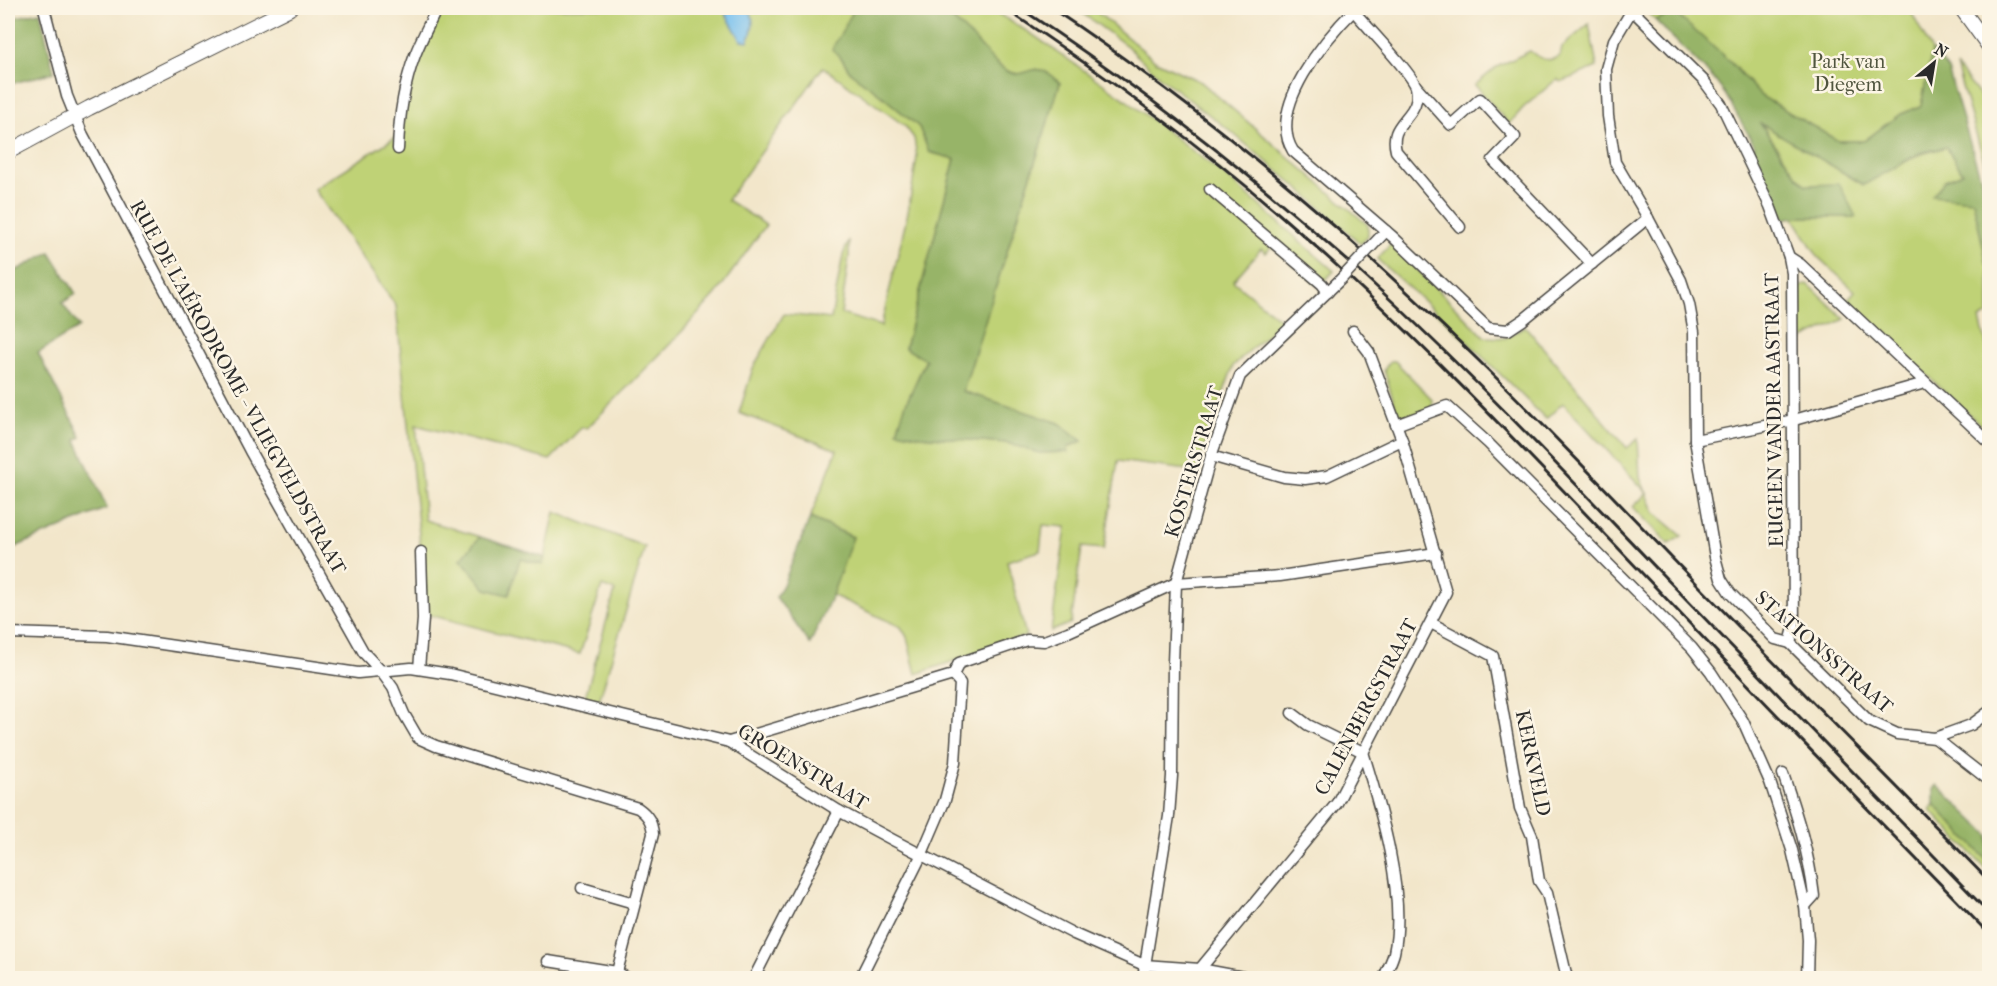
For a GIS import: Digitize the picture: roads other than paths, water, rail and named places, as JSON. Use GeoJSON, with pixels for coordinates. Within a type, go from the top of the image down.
{"type":"FeatureCollection","features":[{"type":"Feature","properties":{"kind":"main road"},"geometry":{"type":"LineString","coordinates":[[8,153],[75,116],[290,8]]}},
{"type":"Feature","properties":{"kind":"main road"},"geometry":{"type":"LineString","coordinates":[[1961,8],[1989,48]]}},
{"type":"Feature","properties":{"kind":"street","name":"RUE DE L'AÉRODROME - VLIEGVELDSTRAAT"},"geometry":{"type":"LineString","coordinates":[[44,8],[67,96],[81,134],[160,278],[250,451],[364,653],[393,688],[418,738],[436,746],[638,808],[645,813],[652,825],[653,834],[634,903]]}},
{"type":"Feature","properties":{"kind":"street"},"geometry":{"type":"LineString","coordinates":[[398,149],[404,100],[414,57],[437,8]]}},
{"type":"Feature","properties":{"kind":"street"},"geometry":{"type":"LineString","coordinates":[[1592,264],[1493,160],[1515,137],[1480,99],[1451,125],[1416,86],[1354,9],[1316,53],[1299,81],[1287,120],[1287,140],[1293,151],[1386,231],[1488,328],[1508,330],[1523,320],[1592,264],[1648,218]]}},
{"type":"Feature","properties":{"kind":"street","name":"STATIONSSTRAAT"},"geometry":{"type":"LineString","coordinates":[[1631,9],[1614,40],[1606,69],[1605,84],[1615,162],[1681,280],[1689,304],[1694,332],[1695,440],[1721,579],[1730,593],[1775,639],[1790,643],[1869,721],[1897,734],[1935,738]]}},
{"type":"Feature","properties":{"kind":"street","name":"EUGEEN VANDER AASTRAAT"},"geometry":{"type":"LineString","coordinates":[[1631,9],[1704,81],[1721,104],[1770,207],[1789,257],[1792,273],[1794,420],[1794,628],[1790,643]]}},
{"type":"Feature","properties":{"kind":"street"},"geometry":{"type":"LineString","coordinates":[[1416,86],[1414,108],[1399,125],[1393,140],[1395,151],[1460,227]]}},
{"type":"Feature","properties":{"kind":"street"},"geometry":{"type":"LineString","coordinates":[[1210,189],[1328,292]]}},
{"type":"Feature","properties":{"kind":"street","name":"KOSTERSTRAAT"},"geometry":{"type":"LineString","coordinates":[[1143,978],[1169,816],[1176,583],[1210,456],[1240,376],[1328,292],[1386,231]]}},
{"type":"Feature","properties":{"kind":"street"},"geometry":{"type":"LineString","coordinates":[[1789,257],[1800,264],[1989,443]]}},
{"type":"Feature","properties":{"kind":"street","name":"CALENBERGSTRAAT"},"geometry":{"type":"LineString","coordinates":[[1200,969],[1337,803],[1446,592],[1402,440],[1369,352],[1353,331]]}},
{"type":"Feature","properties":{"kind":"street"},"geometry":{"type":"LineString","coordinates":[[1695,440],[1794,420],[1925,383]]}},
{"type":"Feature","properties":{"kind":"street"},"geometry":{"type":"LineString","coordinates":[[1396,425],[1447,406],[1488,443],[1684,640],[1711,672],[1743,721],[1757,750],[1792,850],[1805,906],[1808,940],[1807,978]]}},
{"type":"Feature","properties":{"kind":"street"},"geometry":{"type":"LineString","coordinates":[[1210,456],[1284,477],[1305,479],[1327,476],[1402,440]]}},
{"type":"Feature","properties":{"kind":"street"},"geometry":{"type":"LineString","coordinates":[[419,669],[423,618],[421,552]]}},
{"type":"Feature","properties":{"kind":"street"},"geometry":{"type":"LineString","coordinates":[[953,675],[958,663],[1027,640],[1044,640],[1068,632],[1176,583],[1280,576],[1436,553]]}},
{"type":"Feature","properties":{"kind":"street","name":"KERKVELD"},"geometry":{"type":"LineString","coordinates":[[1431,623],[1493,656],[1520,808],[1532,836],[1539,880],[1547,893],[1567,978]]}},
{"type":"Feature","properties":{"kind":"street","name":"GROENSTRAAT"},"geometry":{"type":"LineString","coordinates":[[8,633],[107,636],[358,673],[419,669],[450,674],[729,742],[839,811],[921,856],[1074,934],[1144,965],[1200,969],[1243,977],[1264,978]]}},
{"type":"Feature","properties":{"kind":"street"},"geometry":{"type":"LineString","coordinates":[[729,742],[953,675]]}},
{"type":"Feature","properties":{"kind":"street"},"geometry":{"type":"LineString","coordinates":[[860,978],[921,856],[945,800],[955,763],[960,683],[953,675]]}},
{"type":"Feature","properties":{"kind":"street"},"geometry":{"type":"LineString","coordinates":[[1935,738],[1971,725],[1989,711]]}},
{"type":"Feature","properties":{"kind":"street"},"geometry":{"type":"LineString","coordinates":[[1292,713],[1308,725],[1364,752],[1380,807],[1397,906],[1394,954],[1384,978]]}},
{"type":"Feature","properties":{"kind":"street"},"geometry":{"type":"LineString","coordinates":[[1935,738],[1989,781]]}},
{"type":"Feature","properties":{"kind":"street"},"geometry":{"type":"LineString","coordinates":[[1783,774],[1804,836],[1811,873],[1814,896],[1805,906]]}},
{"type":"Feature","properties":{"kind":"street"},"geometry":{"type":"LineString","coordinates":[[754,978],[839,811]]}},
{"type":"Feature","properties":{"kind":"street"},"geometry":{"type":"LineString","coordinates":[[582,888],[634,903],[616,972]]}},
{"type":"Feature","properties":{"kind":"street"},"geometry":{"type":"LineString","coordinates":[[548,961],[616,972],[627,978]]}},
{"type":"Feature","properties":{"kind":"water"},"geometry":{"type":"Polygon","coordinates":[[[722,8],[749,8],[753,24],[748,41],[741,40],[722,8]]]}},
{"type":"Feature","properties":{"kind":"railway"},"geometry":{"type":"LineString","coordinates":[[1004,8],[1113,83],[1184,136],[1287,221],[1384,309],[1523,448],[1782,721],[1990,935]]}},
{"type":"Feature","properties":{"kind":"railway"},"geometry":{"type":"LineString","coordinates":[[1020,8],[1155,103],[1242,171],[1327,242],[1406,314],[1553,460],[1990,914]]}},
{"type":"Feature","properties":{"kind":"railway"},"geometry":{"type":"LineString","coordinates":[[1051,8],[1163,87],[1271,172],[1425,308],[1531,413],[1990,882]]}},
{"type":"Feature","properties":{"kind":"park label","name":"Park van Diegem"},"geometry":{"type":"Point","coordinates":[1848,72]}}]}
